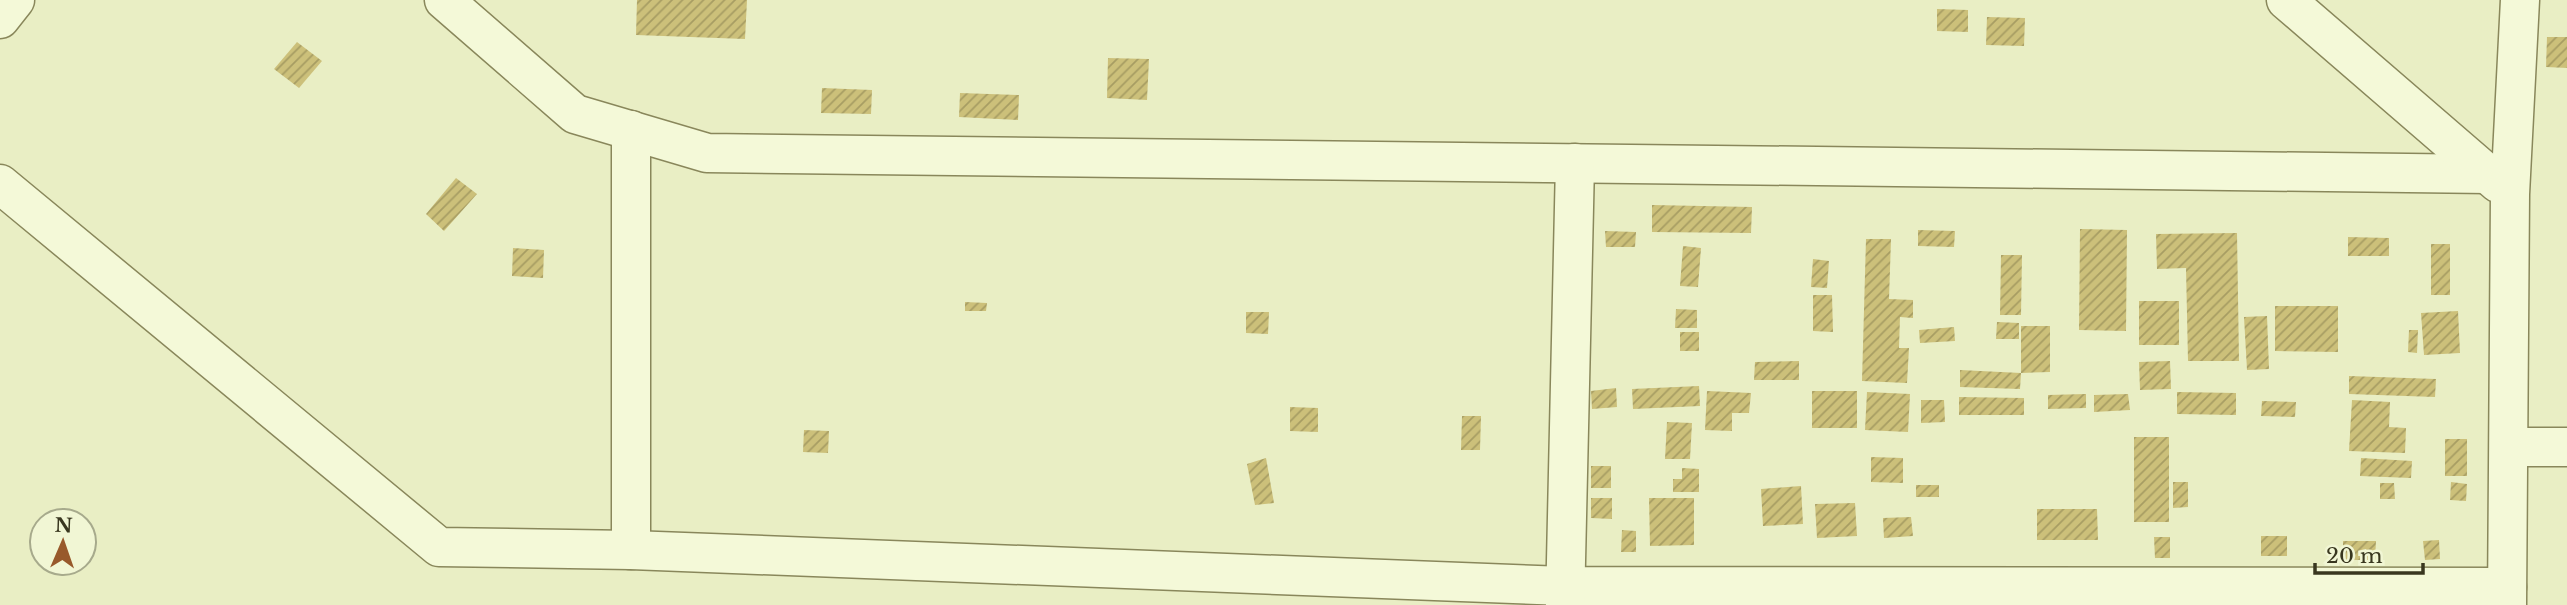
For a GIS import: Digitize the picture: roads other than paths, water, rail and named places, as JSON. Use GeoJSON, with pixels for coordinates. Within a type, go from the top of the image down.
{"type":"FeatureCollection","features":[{"type":"Feature","properties":{"kind":"street"},"geometry":{"type":"LineString","coordinates":[[0,19],[15,0]]}},
{"type":"Feature","properties":{"kind":"street"},"geometry":{"type":"LineString","coordinates":[[444,0],[575,114],[707,153],[1575,163],[2499,184]]}},
{"type":"Feature","properties":{"kind":"street"},"geometry":{"type":"LineString","coordinates":[[2286,0],[2499,184]]}},
{"type":"Feature","properties":{"kind":"street"},"geometry":{"type":"LineString","coordinates":[[0,184],[439,547],[631,550],[1565,595],[2507,596],[2510,447],[2499,184],[2520,0]]}},
{"type":"Feature","properties":{"kind":"street"},"geometry":{"type":"LineString","coordinates":[[631,131],[631,550]]}},
{"type":"Feature","properties":{"kind":"street"},"geometry":{"type":"LineString","coordinates":[[1565,595],[1575,163]]}},
{"type":"Feature","properties":{"kind":"street"},"geometry":{"type":"LineString","coordinates":[[2510,447],[2567,447]]}}]}
